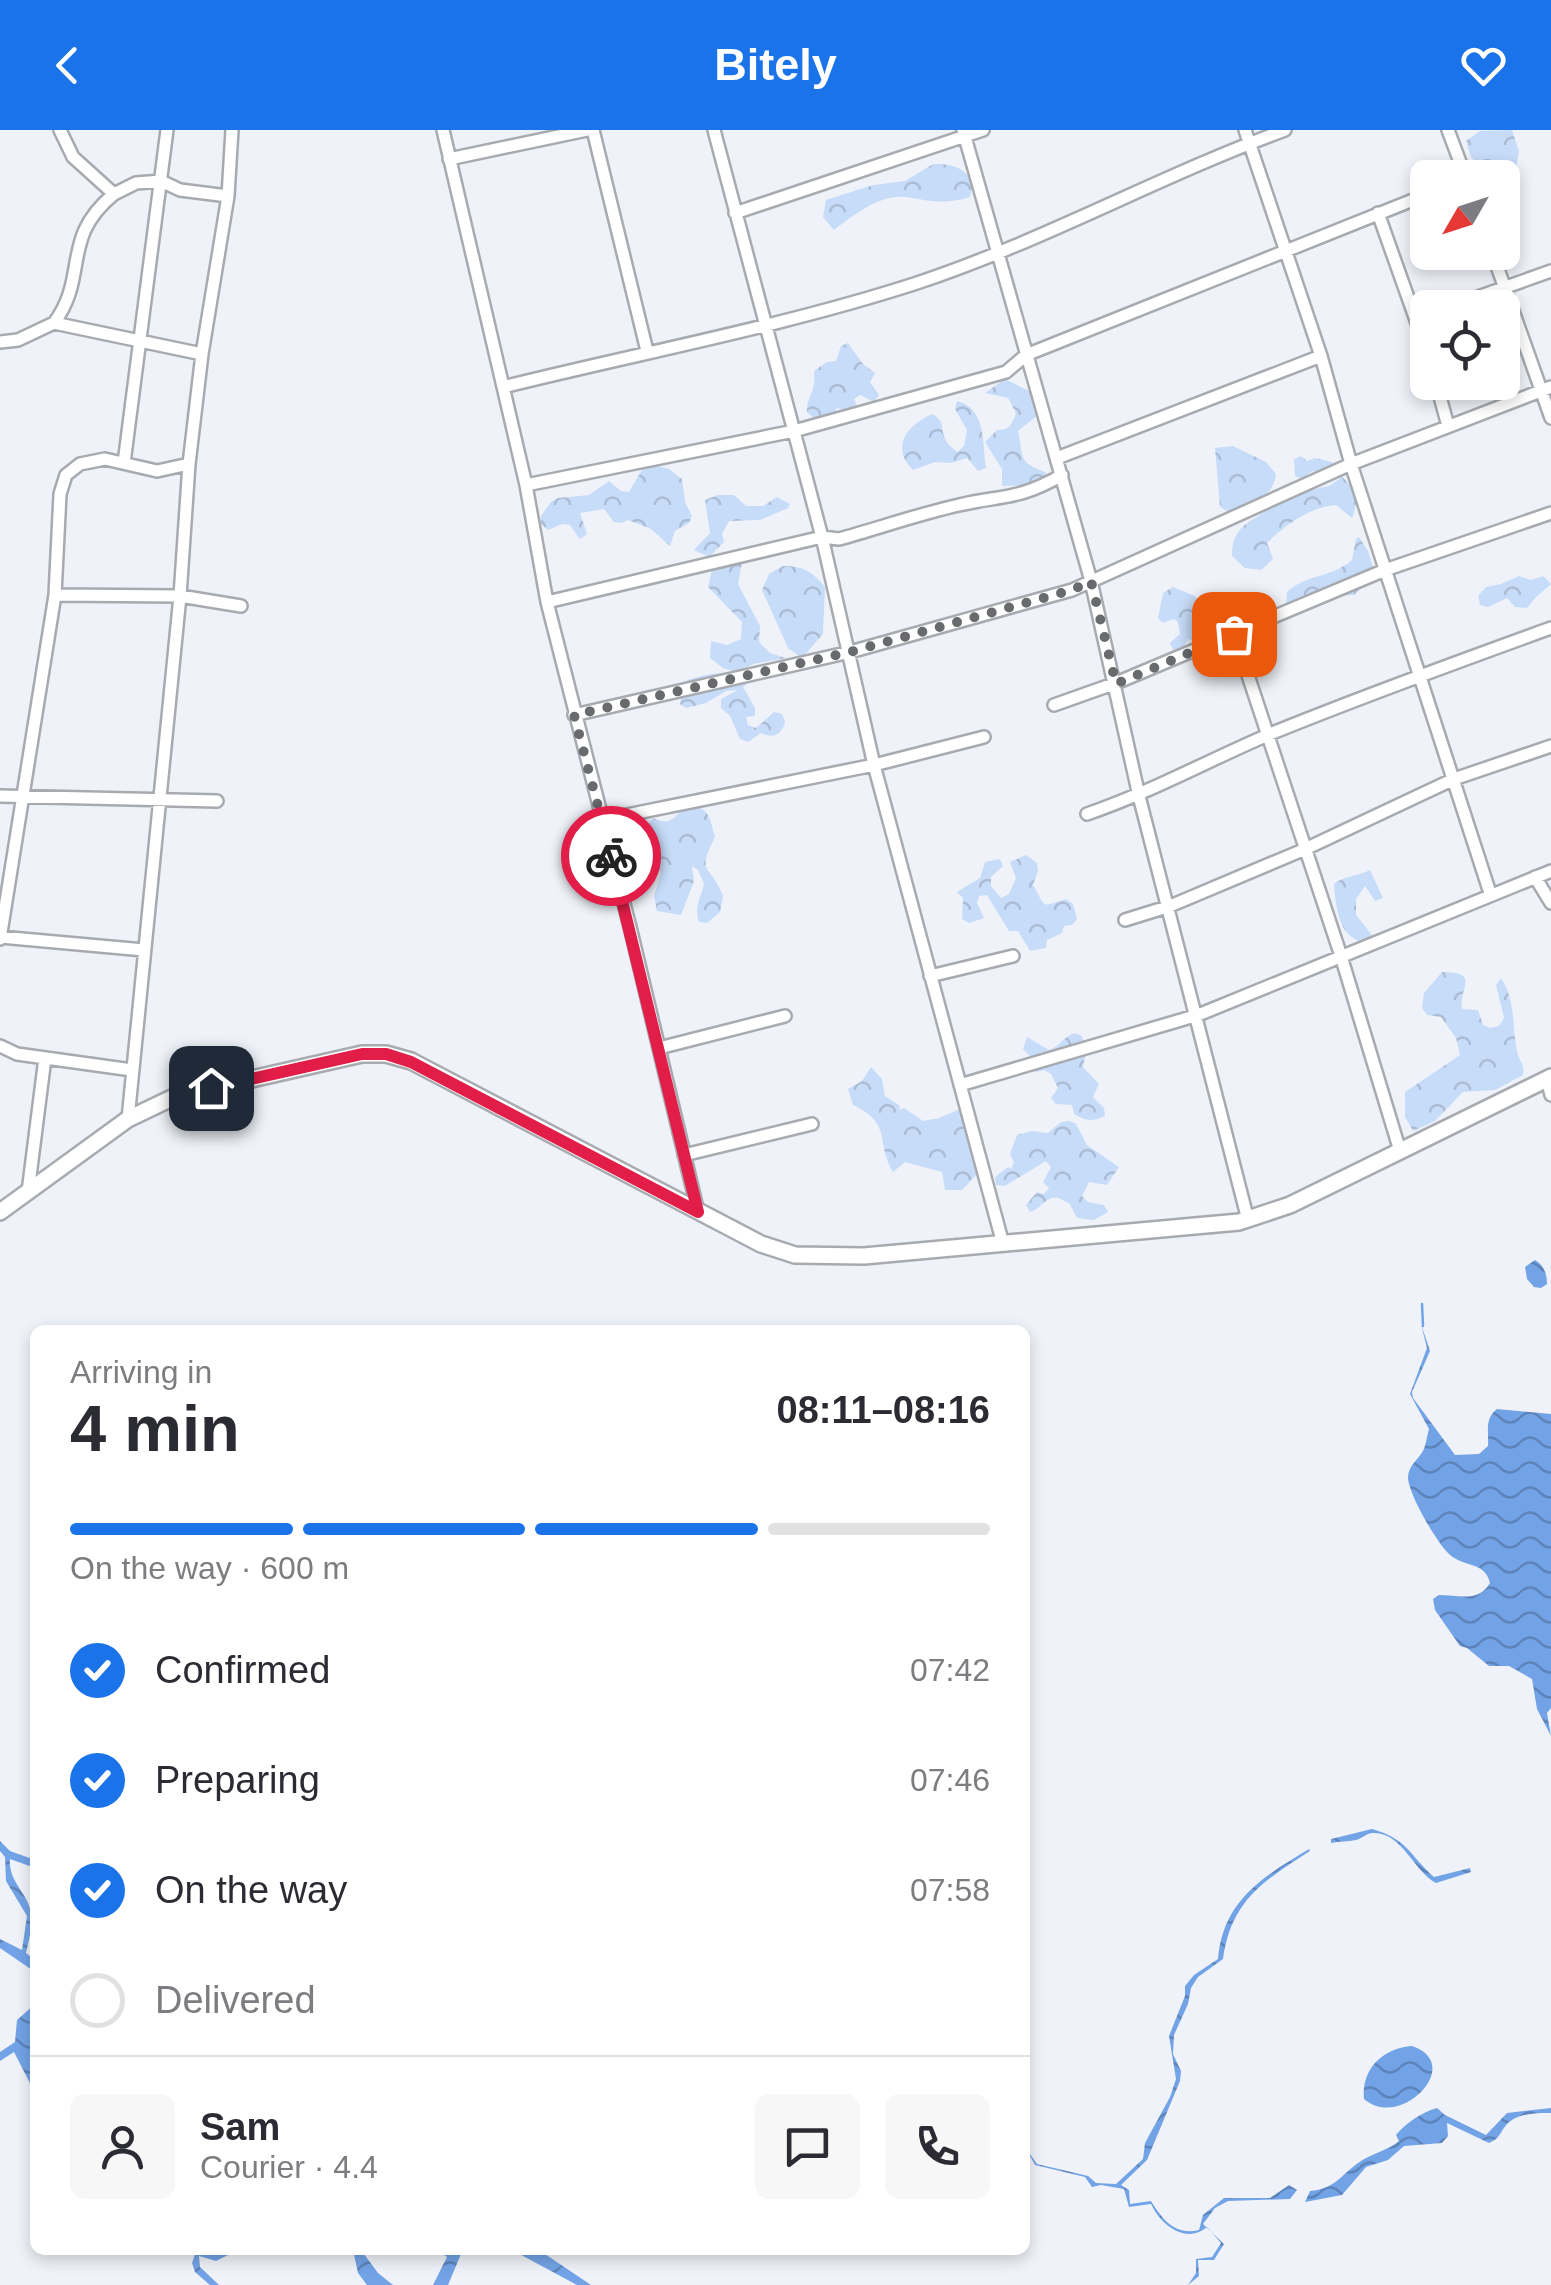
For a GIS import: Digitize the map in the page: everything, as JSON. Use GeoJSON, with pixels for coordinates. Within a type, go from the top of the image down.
{"type":"FeatureCollection","features":[{"type":"Feature","properties":{"kind":"main road"},"geometry":{"type":"LineString","coordinates":[[0,1212],[128,1119],[176,1096],[362,1054],[386,1054],[411,1062],[761,1244],[795,1255],[864,1256],[1248,1220],[1290,1205],[1550,1084]]}},
{"type":"Feature","properties":{"kind":"street"},"geometry":{"type":"LineString","coordinates":[[60,130],[73,157],[114,194]]}},
{"type":"Feature","properties":{"kind":"street"},"geometry":{"type":"LineString","coordinates":[[124,464],[167,130]]}},
{"type":"Feature","properties":{"kind":"street"},"geometry":{"type":"LineString","coordinates":[[128,1119],[190,464],[202,354],[228,196],[232,130]]}},
{"type":"Feature","properties":{"kind":"street"},"geometry":{"type":"LineString","coordinates":[[443,130],[526,485],[547,602],[698,1212]]}},
{"type":"Feature","properties":{"kind":"street"},"geometry":{"type":"LineString","coordinates":[[449,159],[590,130],[647,351]]}},
{"type":"Feature","properties":{"kind":"street"},"geometry":{"type":"LineString","coordinates":[[714,130],[822,537],[874,766],[1003,1244]]}},
{"type":"Feature","properties":{"kind":"street"},"geometry":{"type":"LineString","coordinates":[[735,213],[982,130]]}},
{"type":"Feature","properties":{"kind":"street"},"geometry":{"type":"LineString","coordinates":[[503,388],[766,325],[914,284],[1000,252],[1248,136],[1285,130]]}},
{"type":"Feature","properties":{"kind":"street"},"geometry":{"type":"LineString","coordinates":[[1448,130],[1459,160]]}},
{"type":"Feature","properties":{"kind":"street"},"geometry":{"type":"LineString","coordinates":[[964,134],[1091,581],[1139,796],[1248,1220]]}},
{"type":"Feature","properties":{"kind":"street"},"geometry":{"type":"LineString","coordinates":[[1248,136],[1490,893]]}},
{"type":"Feature","properties":{"kind":"street"},"geometry":{"type":"LineString","coordinates":[[0,342],[18,340],[54,324],[65,308],[78,242],[92,212],[114,194],[136,183],[161,181],[180,190],[228,196]]}},
{"type":"Feature","properties":{"kind":"street"},"geometry":{"type":"LineString","coordinates":[[526,485],[794,431],[1006,372],[1026,355],[1410,201]]}},
{"type":"Feature","properties":{"kind":"street"},"geometry":{"type":"LineString","coordinates":[[1378,213],[1411,290]]}},
{"type":"Feature","properties":{"kind":"street"},"geometry":{"type":"LineString","coordinates":[[1498,270],[1546,389],[1551,418]]}},
{"type":"Feature","properties":{"kind":"street"},"geometry":{"type":"LineString","coordinates":[[1494,290],[1551,271]]}},
{"type":"Feature","properties":{"kind":"street"},"geometry":{"type":"LineString","coordinates":[[54,324],[202,354]]}},
{"type":"Feature","properties":{"kind":"street"},"geometry":{"type":"LineString","coordinates":[[1057,458],[1321,356]]}},
{"type":"Feature","properties":{"kind":"street"},"geometry":{"type":"LineString","coordinates":[[574,715],[850,652],[1072,590],[1350,464],[1546,389]]}},
{"type":"Feature","properties":{"kind":"street"},"geometry":{"type":"LineString","coordinates":[[1441,400],[1448,426]]}},
{"type":"Feature","properties":{"kind":"street"},"geometry":{"type":"LineString","coordinates":[[144,950],[0,938],[26,795],[55,595],[60,494],[66,475],[80,464],[105,459],[158,472],[190,464]]}},
{"type":"Feature","properties":{"kind":"street"},"geometry":{"type":"LineString","coordinates":[[547,602],[822,537],[840,539],[961,504],[1011,498],[1037,490],[1062,475]]}},
{"type":"Feature","properties":{"kind":"street"},"geometry":{"type":"LineString","coordinates":[[1054,705],[1116,684],[1385,570],[1551,513]]}},
{"type":"Feature","properties":{"kind":"street"},"geometry":{"type":"LineString","coordinates":[[55,595],[180,596],[240,606]]}},
{"type":"Feature","properties":{"kind":"street"},"geometry":{"type":"LineString","coordinates":[[1088,814],[1139,796],[1267,736],[1551,628]]}},
{"type":"Feature","properties":{"kind":"street"},"geometry":{"type":"LineString","coordinates":[[1234,634],[1341,956],[1400,1151]]}},
{"type":"Feature","properties":{"kind":"street"},"geometry":{"type":"LineString","coordinates":[[602,820],[874,766],[984,737]]}},
{"type":"Feature","properties":{"kind":"street"},"geometry":{"type":"LineString","coordinates":[[1126,920],[1170,906],[1304,850],[1454,780],[1551,746]]}},
{"type":"Feature","properties":{"kind":"street"},"geometry":{"type":"LineString","coordinates":[[0,796],[218,802]]}},
{"type":"Feature","properties":{"kind":"street"},"geometry":{"type":"LineString","coordinates":[[960,1085],[1198,1015],[1551,871]]}},
{"type":"Feature","properties":{"kind":"street"},"geometry":{"type":"LineString","coordinates":[[1535,877],[1551,903]]}},
{"type":"Feature","properties":{"kind":"street"},"geometry":{"type":"LineString","coordinates":[[930,976],[1013,956]]}},
{"type":"Feature","properties":{"kind":"street"},"geometry":{"type":"LineString","coordinates":[[659,1048],[786,1016]]}},
{"type":"Feature","properties":{"kind":"street"},"geometry":{"type":"LineString","coordinates":[[3,1049],[132,1070]]}},
{"type":"Feature","properties":{"kind":"street"},"geometry":{"type":"LineString","coordinates":[[28,1192],[45,1058]]}},
{"type":"Feature","properties":{"kind":"street"},"geometry":{"type":"LineString","coordinates":[[684,1155],[812,1124]]}},
{"type":"Feature","properties":{"kind":"green space"},"geometry":{"type":"Polygon","coordinates":[[[1512,130],[1518,160],[1474,160],[1466,141],[1480,131],[1512,130]]]}},
{"type":"Feature","properties":{"kind":"green space"},"geometry":{"type":"Polygon","coordinates":[[[933,164],[951,165],[965,172],[973,182],[970,197],[944,202],[906,197],[886,199],[834,230],[823,217],[826,200],[873,185],[905,181],[933,164]]]}},
{"type":"Feature","properties":{"kind":"green space"},"geometry":{"type":"Polygon","coordinates":[[[848,343],[875,373],[870,382],[879,395],[874,402],[860,395],[854,399],[857,406],[852,413],[837,408],[820,424],[807,412],[814,371],[836,361],[841,346],[848,343]]]}},
{"type":"Feature","properties":{"kind":"green space"},"geometry":{"type":"Polygon","coordinates":[[[1005,379],[1041,397],[1043,411],[1018,431],[1025,461],[1045,472],[1048,479],[1034,485],[1002,486],[1002,469],[985,442],[997,430],[1010,426],[1016,413],[1008,398],[985,393],[1005,379]]]}},
{"type":"Feature","properties":{"kind":"green space"},"geometry":{"type":"Polygon","coordinates":[[[957,401],[974,411],[978,419],[986,468],[978,471],[967,458],[935,462],[913,470],[906,462],[902,446],[915,424],[932,414],[940,420],[950,446],[957,452],[964,446],[967,430],[955,409],[957,401]]]}},
{"type":"Feature","properties":{"kind":"green space"},"geometry":{"type":"Polygon","coordinates":[[[1233,446],[1266,462],[1276,474],[1267,494],[1234,515],[1220,507],[1215,448],[1233,446]]]}},
{"type":"Feature","properties":{"kind":"green space"},"geometry":{"type":"Polygon","coordinates":[[[1301,456],[1307,461],[1315,458],[1332,462],[1335,469],[1328,473],[1312,471],[1303,479],[1295,476],[1294,459],[1301,456]]]}},
{"type":"Feature","properties":{"kind":"green space"},"geometry":{"type":"Polygon","coordinates":[[[646,463],[669,469],[682,479],[685,502],[692,516],[689,523],[675,531],[670,546],[651,529],[628,520],[614,522],[604,509],[580,513],[587,534],[580,539],[570,525],[548,530],[541,524],[541,516],[558,498],[589,495],[609,481],[629,492],[646,463]]]}},
{"type":"Feature","properties":{"kind":"green space"},"geometry":{"type":"Polygon","coordinates":[[[1342,477],[1355,495],[1352,518],[1336,505],[1298,518],[1267,543],[1273,559],[1261,570],[1245,568],[1232,556],[1233,543],[1242,527],[1281,496],[1329,486],[1342,477]]]}},
{"type":"Feature","properties":{"kind":"green space"},"geometry":{"type":"Polygon","coordinates":[[[734,495],[746,506],[763,506],[777,497],[790,504],[760,520],[729,521],[722,534],[724,542],[709,557],[694,550],[710,533],[705,500],[734,495]]]}},
{"type":"Feature","properties":{"kind":"green space"},"geometry":{"type":"Polygon","coordinates":[[[1359,537],[1374,570],[1354,595],[1328,596],[1289,606],[1286,603],[1287,592],[1294,586],[1352,560],[1359,537]]]}},
{"type":"Feature","properties":{"kind":"green space"},"geometry":{"type":"Polygon","coordinates":[[[727,562],[742,563],[738,584],[760,626],[759,642],[770,653],[786,658],[753,664],[740,671],[752,680],[743,687],[755,708],[755,716],[746,717],[748,725],[756,728],[774,712],[782,714],[785,722],[776,735],[761,733],[748,742],[740,739],[730,716],[721,708],[721,699],[738,690],[686,708],[680,704],[683,687],[679,684],[707,675],[736,672],[710,658],[711,641],[727,645],[741,639],[742,622],[708,587],[712,570],[727,562]]]}},
{"type":"Feature","properties":{"kind":"green space"},"geometry":{"type":"Polygon","coordinates":[[[783,566],[807,571],[825,587],[823,634],[802,658],[788,648],[762,590],[769,574],[783,566]]]}},
{"type":"Feature","properties":{"kind":"green space"},"geometry":{"type":"Polygon","coordinates":[[[1519,576],[1531,580],[1543,576],[1551,584],[1527,608],[1515,607],[1507,598],[1488,607],[1480,605],[1478,596],[1486,587],[1519,576]]]}},
{"type":"Feature","properties":{"kind":"green space"},"geometry":{"type":"Polygon","coordinates":[[[1173,587],[1195,596],[1207,612],[1205,624],[1222,624],[1242,610],[1260,611],[1261,622],[1237,642],[1228,640],[1224,633],[1216,633],[1200,643],[1188,639],[1184,646],[1173,650],[1170,643],[1180,634],[1178,622],[1174,619],[1163,623],[1158,618],[1163,593],[1173,587]]]}},
{"type":"Feature","properties":{"kind":"green space"},"geometry":{"type":"Polygon","coordinates":[[[693,805],[707,813],[711,821],[715,837],[705,864],[723,896],[720,912],[707,923],[699,922],[697,907],[704,884],[692,866],[694,881],[681,915],[657,911],[654,896],[661,873],[648,852],[642,829],[653,818],[668,821],[685,806],[693,805]]]}},
{"type":"Feature","properties":{"kind":"green space"},"geometry":{"type":"Polygon","coordinates":[[[1026,855],[1037,863],[1033,885],[1043,902],[1066,899],[1073,904],[1077,919],[1047,940],[1046,948],[1030,951],[1018,931],[1009,931],[987,895],[979,896],[977,903],[984,918],[969,923],[962,919],[963,898],[957,892],[980,878],[985,862],[1000,859],[1003,866],[991,877],[991,886],[1001,898],[1009,894],[1016,878],[1010,862],[1026,855]]]}},
{"type":"Feature","properties":{"kind":"green space"},"geometry":{"type":"Polygon","coordinates":[[[1370,870],[1383,898],[1375,901],[1365,886],[1356,899],[1356,915],[1375,939],[1368,943],[1358,941],[1345,930],[1334,884],[1370,870]]]}},
{"type":"Feature","properties":{"kind":"green space"},"geometry":{"type":"Polygon","coordinates":[[[1442,972],[1465,978],[1462,1009],[1478,1010],[1483,1025],[1490,1028],[1499,1026],[1504,1018],[1496,985],[1501,978],[1511,1005],[1523,1075],[1495,1090],[1463,1092],[1435,1121],[1413,1131],[1405,1117],[1405,1092],[1460,1055],[1456,1038],[1441,1017],[1427,1015],[1422,1008],[1424,993],[1442,972]]]}},
{"type":"Feature","properties":{"kind":"green space"},"geometry":{"type":"Polygon","coordinates":[[[1075,1033],[1082,1036],[1086,1051],[1083,1067],[1099,1084],[1093,1097],[1104,1108],[1105,1116],[1097,1119],[1074,1114],[1072,1105],[1056,1104],[1051,1098],[1058,1088],[1051,1074],[1044,1070],[1036,1072],[1023,1049],[1027,1037],[1049,1050],[1075,1033]]]}},
{"type":"Feature","properties":{"kind":"green space"},"geometry":{"type":"Polygon","coordinates":[[[871,1067],[882,1079],[885,1096],[900,1110],[904,1108],[923,1121],[969,1105],[984,1167],[962,1190],[945,1190],[942,1172],[905,1162],[893,1172],[878,1126],[853,1105],[848,1089],[862,1081],[871,1067]]]}},
{"type":"Feature","properties":{"kind":"green space"},"geometry":{"type":"Polygon","coordinates":[[[1061,1122],[1076,1124],[1087,1145],[1119,1167],[1107,1185],[1089,1182],[1082,1196],[1088,1202],[1104,1205],[1108,1212],[1094,1220],[1077,1218],[1069,1203],[1058,1198],[1030,1212],[1026,1205],[1037,1192],[1044,1194],[1049,1188],[1043,1182],[1051,1167],[1046,1161],[1005,1186],[996,1185],[995,1177],[1008,1167],[1011,1169],[1014,1162],[1010,1154],[1017,1135],[1032,1131],[1048,1133],[1061,1122]]]}},
{"type":"Feature","properties":{"kind":"water"},"geometry":{"type":"Polygon","coordinates":[[[1535,1260],[1546,1277],[1547,1284],[1541,1288],[1527,1279],[1525,1267],[1535,1260]]]}},
{"type":"Feature","properties":{"kind":"water"},"geometry":{"type":"Polygon","coordinates":[[[1421,1324],[1430,1351],[1413,1398],[1455,1455],[1479,1454],[1488,1446],[1489,1421],[1497,1409],[1551,1414],[1551,1708],[1547,1713],[1551,1736],[1537,1709],[1532,1679],[1509,1666],[1489,1666],[1460,1646],[1435,1610],[1433,1599],[1439,1595],[1474,1596],[1490,1583],[1484,1571],[1455,1558],[1444,1548],[1424,1518],[1410,1486],[1410,1470],[1423,1451],[1429,1429],[1410,1394],[1427,1348],[1421,1324]]]}},
{"type":"Feature","properties":{"kind":"water"},"geometry":{"type":"Polygon","coordinates":[[[1372,1829],[1401,1843],[1434,1877],[1470,1868],[1471,1872],[1436,1883],[1399,1845],[1382,1834],[1331,1843],[1331,1839],[1372,1829]]]}},
{"type":"Feature","properties":{"kind":"water"},"geometry":{"type":"Polygon","coordinates":[[[0,1841],[10,1851],[30,1858],[30,1866],[10,1859],[10,1867],[30,1909],[26,1953],[30,1956],[30,1969],[0,1948],[0,1939],[22,1950],[27,1916],[6,1881],[5,1857],[0,1841]]]}},
{"type":"Feature","properties":{"kind":"water"},"geometry":{"type":"Polygon","coordinates":[[[1309,1849],[1252,1894],[1233,1922],[1223,1959],[1198,1977],[1191,1988],[1174,2035],[1173,2054],[1181,2071],[1180,2081],[1147,2160],[1121,2185],[1129,2190],[1130,2204],[1151,2201],[1170,2224],[1183,2231],[1199,2230],[1203,2215],[1224,2198],[1270,2198],[1289,2185],[1297,2190],[1290,2199],[1228,2201],[1215,2208],[1203,2224],[1206,2227],[1199,2232],[1183,2233],[1168,2226],[1151,2204],[1129,2207],[1124,2189],[1092,2187],[1085,2177],[1035,2165],[1030,2154],[1037,2164],[1088,2176],[1096,2183],[1116,2184],[1143,2159],[1145,2143],[1176,2079],[1169,2036],[1185,1996],[1185,1986],[1218,1959],[1228,1921],[1248,1892],[1309,1849]]]}},
{"type":"Feature","properties":{"kind":"water"},"geometry":{"type":"Polygon","coordinates":[[[30,2008],[30,2083],[14,2052],[0,2061],[0,2052],[15,2042],[17,2020],[30,2008]]]}},
{"type":"Feature","properties":{"kind":"water"},"geometry":{"type":"Polygon","coordinates":[[[1412,2046],[1427,2055],[1432,2066],[1422,2091],[1394,2107],[1379,2107],[1364,2099],[1366,2078],[1376,2062],[1392,2051],[1412,2046]]]}},
{"type":"Feature","properties":{"kind":"water"},"geometry":{"type":"Polygon","coordinates":[[[1437,2108],[1486,2135],[1507,2113],[1551,2108],[1551,2113],[1516,2118],[1489,2143],[1447,2123],[1448,2136],[1442,2143],[1404,2146],[1388,2160],[1366,2167],[1342,2195],[1305,2202],[1310,2191],[1332,2184],[1361,2161],[1399,2141],[1396,2135],[1405,2126],[1437,2108]]]}},
{"type":"Feature","properties":{"kind":"water"},"geometry":{"type":"Polygon","coordinates":[[[1211,2232],[1224,2244],[1214,2260],[1198,2260],[1199,2276],[1188,2285],[1196,2273],[1196,2259],[1212,2257],[1221,2243],[1211,2232]]]}},
{"type":"Feature","properties":{"kind":"water"},"geometry":{"type":"Polygon","coordinates":[[[195,2255],[228,2255],[216,2261],[199,2256],[200,2267],[219,2285],[210,2285],[195,2272],[195,2255]]]}},
{"type":"Feature","properties":{"kind":"water"},"geometry":{"type":"Polygon","coordinates":[[[354,2255],[365,2255],[393,2285],[367,2285],[358,2273],[354,2255]]]}},
{"type":"Feature","properties":{"kind":"water"},"geometry":{"type":"Polygon","coordinates":[[[444,2255],[461,2255],[448,2285],[433,2285],[447,2257],[444,2255]]]}},
{"type":"Feature","properties":{"kind":"water"},"geometry":{"type":"Polygon","coordinates":[[[521,2255],[546,2255],[591,2285],[577,2285],[521,2255]]]}},
{"type":"Feature","properties":{"kind":"waterway"},"geometry":{"type":"LineString","coordinates":[[1422,1304],[1423,1326]]}},
{"type":"Feature","properties":{"kind":"way so far"},"geometry":{"type":"LineString","coordinates":[[611,856],[574,715],[850,652],[1072,590],[1091,581],[1116,684],[1234,634]]}},
{"type":"Feature","properties":{"kind":"route"},"geometry":{"type":"LineString","coordinates":[[211,1088],[362,1054],[386,1054],[411,1062],[698,1212],[611,856]]}}]}
